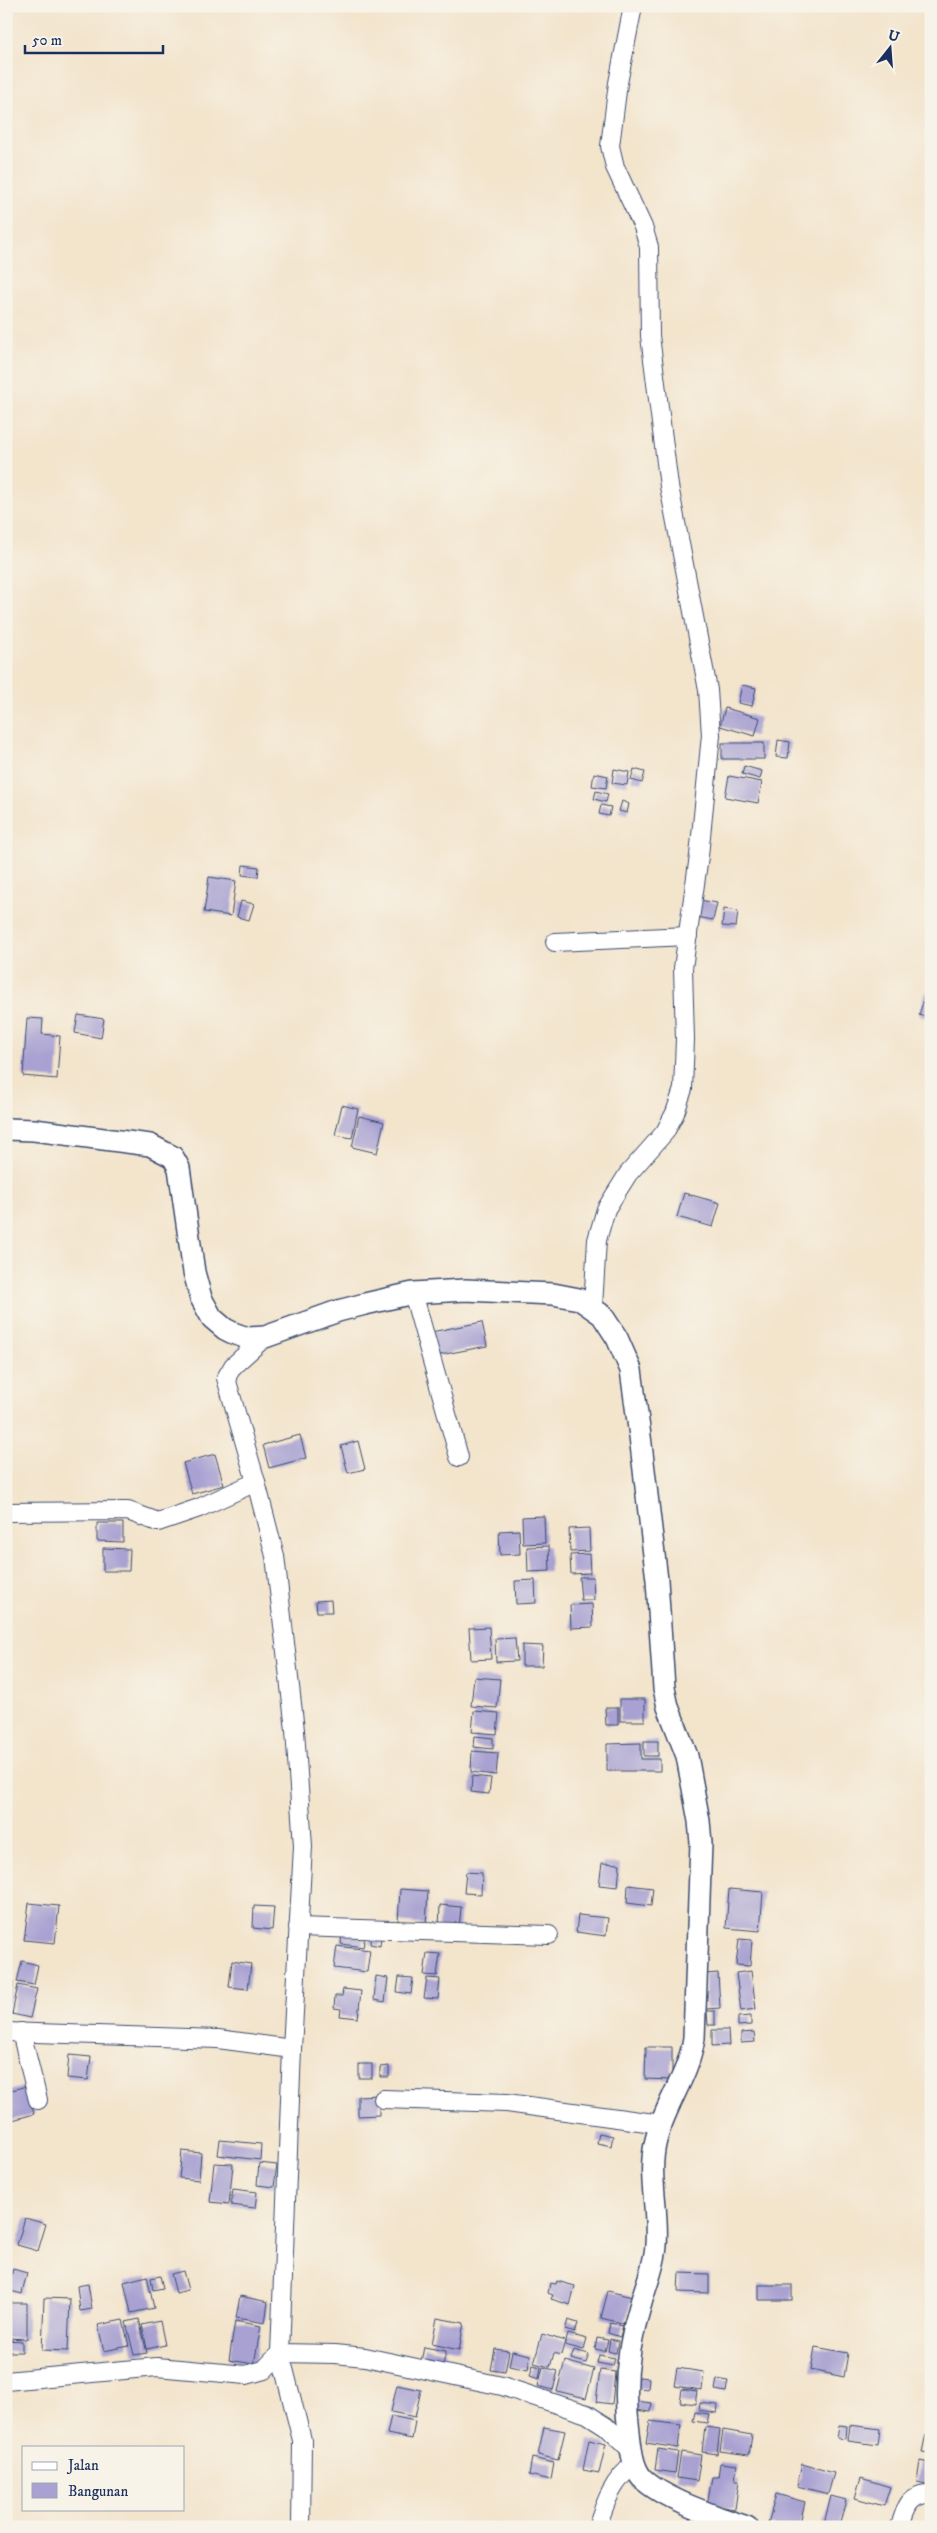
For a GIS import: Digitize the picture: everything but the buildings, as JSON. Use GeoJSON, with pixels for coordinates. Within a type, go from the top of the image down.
{"type":"FeatureCollection","features":[{"type":"Feature","properties":{"kind":"street"},"geometry":{"type":"LineString","coordinates":[[592,1307],[598,1240],[602,1218],[628,1174],[668,1127],[683,1089],[685,1039],[683,976],[710,759],[711,706],[669,486],[650,336],[649,247],[643,227],[615,167],[610,146],[618,83],[634,6]]}},
{"type":"Feature","properties":{"kind":"street"},"geometry":{"type":"LineString","coordinates":[[555,942],[688,936]]}},
{"type":"Feature","properties":{"kind":"street"},"geometry":{"type":"LineString","coordinates":[[6,1129],[150,1145],[173,1157],[178,1168],[194,1272],[206,1308],[212,1318],[225,1330],[247,1338],[265,1337],[338,1310],[413,1294],[466,1290],[553,1294],[579,1299],[602,1315],[617,1338],[631,1370],[657,1580],[664,1688],[668,1707],[687,1756],[694,1784],[701,1843],[694,2038],[688,2067],[661,2124],[652,2158],[656,2251],[635,2324],[626,2372],[633,2458],[616,2483],[602,2510],[597,2527]]}},
{"type":"Feature","properties":{"kind":"street"},"geometry":{"type":"LineString","coordinates":[[413,1294],[459,1457]]}},
{"type":"Feature","properties":{"kind":"street"},"geometry":{"type":"LineString","coordinates":[[265,1337],[233,1366],[226,1378],[275,1556],[295,1730],[303,1846],[292,2049],[280,2353],[302,2440],[301,2527]]}},
{"type":"Feature","properties":{"kind":"street"},"geometry":{"type":"LineString","coordinates":[[6,1512],[128,1511],[151,1521],[161,1522],[199,1508],[256,1482]]}},
{"type":"Feature","properties":{"kind":"street"},"geometry":{"type":"LineString","coordinates":[[298,1926],[549,1935]]}},
{"type":"Feature","properties":{"kind":"street"},"geometry":{"type":"LineString","coordinates":[[38,2100],[14,2032],[218,2039],[292,2049]]}},
{"type":"Feature","properties":{"kind":"street"},"geometry":{"type":"LineString","coordinates":[[384,2099],[507,2103],[661,2124]]}},
{"type":"Feature","properties":{"kind":"street"},"geometry":{"type":"LineString","coordinates":[[6,2381],[157,2367],[246,2376],[264,2370],[280,2353],[335,2354],[365,2357],[502,2386],[587,2414],[606,2426],[633,2458],[642,2477],[651,2485],[687,2504],[746,2527]]}},
{"type":"Feature","properties":{"kind":"street"},"geometry":{"type":"LineString","coordinates":[[900,2527],[909,2502],[918,2495],[931,2494]]}}]}
